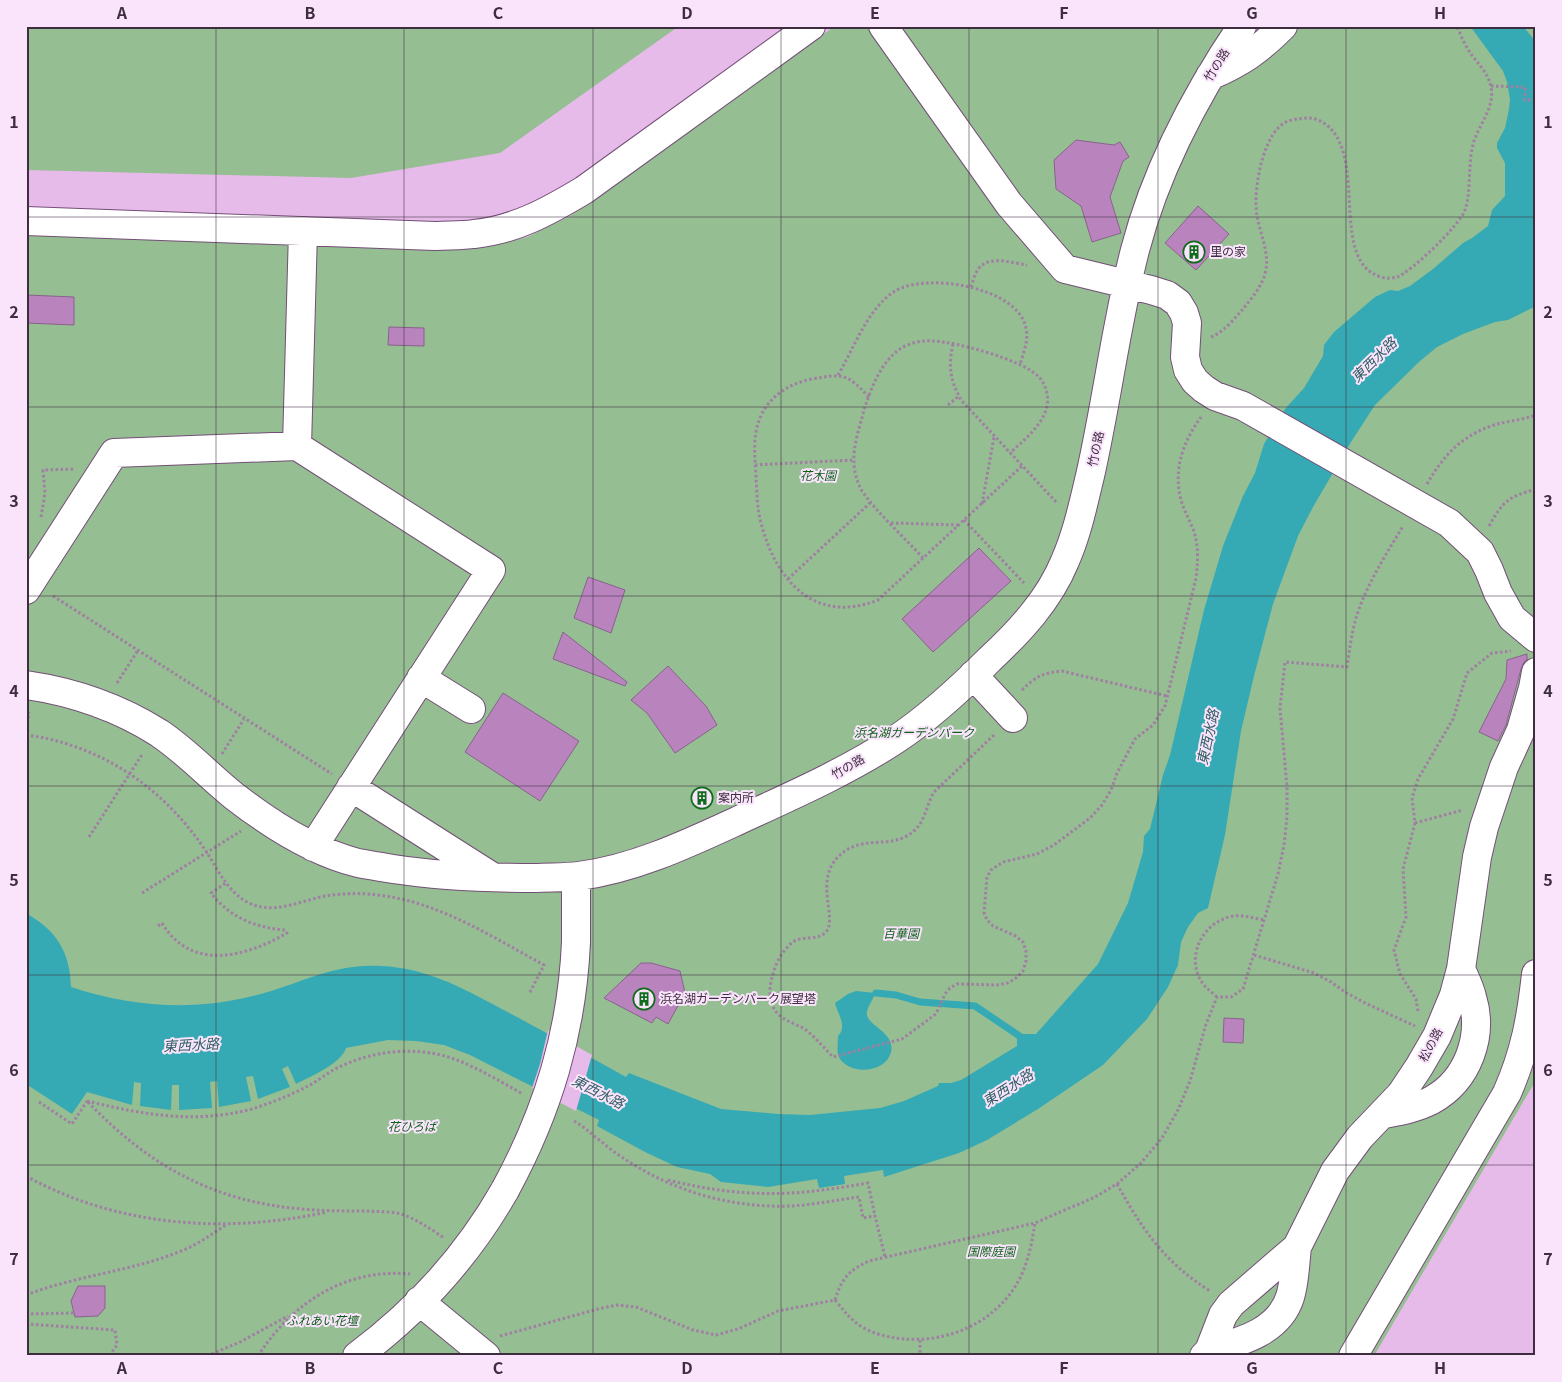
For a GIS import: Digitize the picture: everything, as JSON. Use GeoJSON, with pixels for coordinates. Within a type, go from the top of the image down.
{"type":"FeatureCollection","features":[{"type":"Feature","properties":{"kind":"lane"},"geometry":{"type":"LineString","coordinates":[[26,221],[435,236],[475,234],[513,226],[550,211],[584,190],[811,26]]}},
{"type":"Feature","properties":{"kind":"lane"},"geometry":{"type":"LineString","coordinates":[[883,26],[1009,204],[1064,269],[1167,295],[1178,303],[1184,313],[1187,324],[1185,357],[1188,370],[1195,381],[1204,389],[1215,396],[1243,406],[1449,523],[1476,549],[1490,570],[1498,593],[1525,644]]}},
{"type":"Feature","properties":{"kind":"lane","name":"竹の路"},"geometry":{"type":"LineString","coordinates":[[26,685],[78,696],[103,704],[134,718],[184,752],[234,796],[313,847],[356,862],[399,870],[492,877],[576,877],[629,866],[715,831],[821,782],[896,740],[944,703],[1013,637],[1042,603],[1064,565],[1078,525],[1098,440],[1136,248],[1149,207],[1164,166],[1182,127],[1210,76],[1242,26]]}},
{"type":"Feature","properties":{"kind":"lane"},"geometry":{"type":"LineString","coordinates":[[1210,76],[1235,65],[1263,46],[1283,26]]}},
{"type":"Feature","properties":{"kind":"lane"},"geometry":{"type":"LineString","coordinates":[[297,446],[303,231]]}},
{"type":"Feature","properties":{"kind":"lane"},"geometry":{"type":"LineString","coordinates":[[30,578],[114,454],[297,446],[491,570],[313,847]]}},
{"type":"Feature","properties":{"kind":"lane","name":"松の路"},"geometry":{"type":"LineString","coordinates":[[1206,1353],[1222,1314],[1230,1304],[1297,1247],[1334,1171],[1360,1138],[1401,1094],[1419,1067],[1430,1032],[1454,995],[1461,969],[1477,857],[1488,814],[1504,767],[1528,726],[1536,672]]}},
{"type":"Feature","properties":{"kind":"lane"},"geometry":{"type":"LineString","coordinates":[[973,675],[1008,712]]}},
{"type":"Feature","properties":{"kind":"lane"},"geometry":{"type":"LineString","coordinates":[[421,678],[471,710]]}},
{"type":"Feature","properties":{"kind":"lane"},"geometry":{"type":"LineString","coordinates":[[351,787],[492,877]]}},
{"type":"Feature","properties":{"kind":"lane"},"geometry":{"type":"LineString","coordinates":[[356,1356],[404,1317],[441,1279],[464,1251],[505,1190],[521,1160],[541,1115],[557,1068],[568,1020],[575,971],[576,877]]}},
{"type":"Feature","properties":{"kind":"lane"},"geometry":{"type":"LineString","coordinates":[[1384,1114],[1409,1109],[1432,1100],[1451,1086],[1465,1067],[1474,1045],[1476,1021],[1472,997],[1461,969]]}},
{"type":"Feature","properties":{"kind":"lane"},"geometry":{"type":"LineString","coordinates":[[1353,1356],[1507,1093],[1525,1046],[1536,974]]}},
{"type":"Feature","properties":{"kind":"lane"},"geometry":{"type":"LineString","coordinates":[[1206,1353],[1255,1335],[1268,1328],[1282,1313],[1290,1298],[1294,1280],[1297,1247]]}},
{"type":"Feature","properties":{"kind":"lane"},"geometry":{"type":"LineString","coordinates":[[419,1301],[479,1350]]}},
{"type":"Feature","properties":{"kind":"path"},"geometry":{"type":"LineString","coordinates":[[1186,340],[1203,340],[1216,335],[1232,322],[1251,300],[1263,280],[1266,270],[1266,256],[1256,214],[1255,195],[1262,159],[1269,140],[1279,127],[1293,119],[1310,118],[1325,123],[1337,135],[1343,150],[1348,173],[1352,235],[1362,263],[1371,273],[1384,278],[1398,277],[1456,226],[1465,212],[1471,155],[1491,100],[1491,86],[1485,72],[1469,50],[1457,26]]}},
{"type":"Feature","properties":{"kind":"path"},"geometry":{"type":"LineString","coordinates":[[1491,86],[1525,87],[1525,100],[1536,100]]}},
{"type":"Feature","properties":{"kind":"path"},"geometry":{"type":"LineString","coordinates":[[971,287],[978,269],[984,263],[992,260],[1064,269]]}},
{"type":"Feature","properties":{"kind":"path"},"geometry":{"type":"LineString","coordinates":[[838,375],[872,314],[882,300],[897,290],[913,284],[931,282],[951,283],[989,293],[1019,313],[1026,327],[1026,343],[1020,365]]}},
{"type":"Feature","properties":{"kind":"path"},"geometry":{"type":"LineString","coordinates":[[923,558],[861,490],[856,475],[854,460],[860,423],[880,372],[889,359],[902,348],[916,342],[933,341],[953,344],[994,355],[1020,365],[1040,378],[1046,387],[1047,407],[1035,428],[1010,453]]}},
{"type":"Feature","properties":{"kind":"path"},"geometry":{"type":"LineString","coordinates":[[953,344],[950,358],[950,373],[959,396],[1078,525]]}},
{"type":"Feature","properties":{"kind":"path"},"geometry":{"type":"LineString","coordinates":[[869,397],[849,378],[838,375],[797,383],[782,391],[770,402],[761,417],[755,433],[755,465],[760,521],[766,542],[775,561],[797,590],[822,604],[836,608],[850,608],[864,606],[878,600],[1022,466]]}},
{"type":"Feature","properties":{"kind":"path"},"geometry":{"type":"LineString","coordinates":[[948,405],[959,396]]}},
{"type":"Feature","properties":{"kind":"path"},"geometry":{"type":"LineString","coordinates":[[1167,696],[1062,671],[1048,672],[1034,678],[1008,712],[934,792],[917,828],[905,838],[891,842],[861,843],[847,849],[836,859],[828,872],[825,886],[830,925],[825,933],[816,938],[804,937],[793,942],[783,953],[775,966],[771,980],[769,994],[773,1008],[782,1018],[794,1023],[815,1038],[833,1057],[902,1039],[936,1014],[943,998],[950,988],[957,984],[998,985],[1008,983],[1023,971],[1026,962],[1026,951],[1023,942],[1014,935],[993,926],[987,920],[984,913],[987,877],[996,865],[1037,854],[1054,845],[1090,818],[1102,805],[1111,790],[1117,773],[1135,739],[1153,725],[1164,706],[1167,696],[1196,578],[1198,562],[1194,531],[1182,502],[1179,487],[1180,456],[1193,428],[1215,396]]}},
{"type":"Feature","properties":{"kind":"path"},"geometry":{"type":"LineString","coordinates":[[1264,920],[1247,916],[1234,916],[1221,920],[1209,927],[1201,938],[1196,950],[1196,964],[1199,977],[1206,988],[1217,997],[1231,997],[1244,989],[1264,920],[1284,845],[1287,817],[1287,787],[1280,708],[1285,662],[1347,667],[1359,610],[1370,583],[1438,465],[1454,447],[1473,434],[1494,425],[1536,415]]}},
{"type":"Feature","properties":{"kind":"path"},"geometry":{"type":"LineString","coordinates":[[982,504],[994,436]]}},
{"type":"Feature","properties":{"kind":"path"},"geometry":{"type":"LineString","coordinates":[[755,465],[854,460]]}},
{"type":"Feature","properties":{"kind":"path"},"geometry":{"type":"LineString","coordinates":[[40,521],[45,493],[43,470],[105,467]]}},
{"type":"Feature","properties":{"kind":"path"},"geometry":{"type":"LineString","coordinates":[[1476,549],[1497,511],[1505,501],[1515,495],[1536,489]]}},
{"type":"Feature","properties":{"kind":"path"},"geometry":{"type":"LineString","coordinates":[[788,578],[871,502]]}},
{"type":"Feature","properties":{"kind":"path"},"geometry":{"type":"LineString","coordinates":[[964,520],[1042,603]]}},
{"type":"Feature","properties":{"kind":"path"},"geometry":{"type":"LineString","coordinates":[[891,523],[958,525]]}},
{"type":"Feature","properties":{"kind":"path"},"geometry":{"type":"LineString","coordinates":[[30,578],[351,787]]}},
{"type":"Feature","properties":{"kind":"path"},"geometry":{"type":"LineString","coordinates":[[1430,1032],[1416,999],[1400,974],[1394,950],[1406,917],[1403,869],[1415,823],[1412,798],[1418,779],[1453,719],[1467,673],[1492,653],[1525,644]]}},
{"type":"Feature","properties":{"kind":"path"},"geometry":{"type":"LineString","coordinates":[[103,704],[138,650]]}},
{"type":"Feature","properties":{"kind":"path"},"geometry":{"type":"LineString","coordinates":[[209,774],[244,719]]}},
{"type":"Feature","properties":{"kind":"path"},"geometry":{"type":"LineString","coordinates":[[26,735],[60,742],[89,751],[116,764],[130,774],[164,800],[185,822],[233,893],[249,904],[266,908],[283,907],[330,895],[357,893],[385,896],[418,903],[481,931],[544,965],[529,994]]}},
{"type":"Feature","properties":{"kind":"path"},"geometry":{"type":"LineString","coordinates":[[89,837],[130,774]]}},
{"type":"Feature","properties":{"kind":"path"},"geometry":{"type":"LineString","coordinates":[[1415,823],[1468,808],[1488,814]]}},
{"type":"Feature","properties":{"kind":"path"},"geometry":{"type":"LineString","coordinates":[[142,893],[264,817]]}},
{"type":"Feature","properties":{"kind":"path"},"geometry":{"type":"LineString","coordinates":[[158,926],[162,923],[171,935],[186,948],[215,956],[225,956],[250,950],[287,933],[285,930],[269,928],[246,921],[226,909],[211,893],[226,883]]}},
{"type":"Feature","properties":{"kind":"path"},"geometry":{"type":"LineString","coordinates":[[1254,955],[1314,973],[1365,1003],[1430,1032]]}},
{"type":"Feature","properties":{"kind":"path"},"geometry":{"type":"LineString","coordinates":[[836,1300],[841,1283],[853,1269],[869,1261],[1034,1224],[1095,1197],[1117,1184],[1141,1163],[1162,1138],[1178,1110],[1190,1080],[1206,1024],[1217,997]]}},
{"type":"Feature","properties":{"kind":"path"},"geometry":{"type":"LineString","coordinates":[[88,1101],[128,1112],[159,1116],[190,1118],[222,1115],[252,1109],[281,1099],[309,1086],[335,1068],[359,1058],[385,1052],[410,1051],[436,1054],[461,1062],[526,1095]]}},
{"type":"Feature","properties":{"kind":"path"},"geometry":{"type":"LineString","coordinates":[[39,1102],[72,1124],[88,1101]]}},
{"type":"Feature","properties":{"kind":"path"},"geometry":{"type":"LineString","coordinates":[[88,1101],[108,1123],[157,1162],[212,1189],[241,1199],[302,1209],[402,1214],[420,1222],[464,1251]]}},
{"type":"Feature","properties":{"kind":"path"},"geometry":{"type":"LineString","coordinates":[[574,1121],[583,1126],[618,1155],[657,1178],[678,1187],[714,1198],[767,1206],[813,1204],[859,1197],[863,1218],[875,1216]]}},
{"type":"Feature","properties":{"kind":"path"},"geometry":{"type":"LineString","coordinates":[[26,1176],[70,1196],[109,1209],[147,1218],[187,1223],[226,1225],[262,1223],[298,1218],[333,1210]]}},
{"type":"Feature","properties":{"kind":"path"},"geometry":{"type":"LineString","coordinates":[[657,1178],[696,1187],[751,1193],[814,1191],[868,1183],[885,1257]]}},
{"type":"Feature","properties":{"kind":"path"},"geometry":{"type":"LineString","coordinates":[[1117,1184],[1137,1220],[1163,1253],[1195,1282],[1230,1304]]}},
{"type":"Feature","properties":{"kind":"path"},"geometry":{"type":"LineString","coordinates":[[836,1300],[848,1316],[863,1328],[882,1336],[920,1340],[946,1336],[970,1327],[992,1313],[1010,1294],[1023,1272],[1031,1247],[1034,1224]]}},
{"type":"Feature","properties":{"kind":"path"},"geometry":{"type":"LineString","coordinates":[[26,1294],[155,1260],[187,1249],[226,1225]]}},
{"type":"Feature","properties":{"kind":"path"},"geometry":{"type":"LineString","coordinates":[[208,1356],[240,1342],[291,1314],[335,1286],[369,1276],[404,1274],[441,1279]]}},
{"type":"Feature","properties":{"kind":"path"},"geometry":{"type":"LineString","coordinates":[[479,1350],[598,1309],[617,1306],[636,1307],[693,1330],[716,1335],[738,1329],[778,1311],[836,1300]]}},
{"type":"Feature","properties":{"kind":"path"},"geometry":{"type":"LineString","coordinates":[[26,1314],[74,1313]]}},
{"type":"Feature","properties":{"kind":"path"},"geometry":{"type":"LineString","coordinates":[[258,1356],[278,1327],[291,1314]]}},
{"type":"Feature","properties":{"kind":"path"},"geometry":{"type":"LineString","coordinates":[[26,1324],[115,1330],[117,1345],[108,1356]]}},
{"type":"Feature","properties":{"kind":"path"},"geometry":{"type":"LineString","coordinates":[[920,1340],[920,1356]]}},
{"type":"Feature","properties":{"kind":"green space"},"geometry":{"type":"Polygon","coordinates":[[[26,26],[679,26],[500,153],[351,178],[26,170],[26,26]]]}},
{"type":"Feature","properties":{"kind":"green space","name":"浜名湖ガーデンパーク"},"geometry":{"type":"Polygon","coordinates":[[[835,26],[1536,26],[1536,1080],[1374,1356],[26,1356],[26,232],[433,250],[480,248],[527,237],[570,216],[835,26]]]}},
{"type":"Feature","properties":{"kind":"water","name":"東西水路"},"geometry":{"type":"Polygon","coordinates":[[[1470,26],[1523,26],[1536,42],[1536,306],[1508,320],[1495,322],[1463,334],[1437,347],[1420,361],[1375,405],[1313,507],[1298,536],[1273,604],[1254,676],[1241,731],[1225,835],[1208,908],[1198,913],[1188,927],[1181,942],[1178,965],[1168,987],[1147,1019],[1103,1065],[1038,1109],[987,1140],[959,1153],[884,1177],[883,1170],[844,1176],[845,1184],[819,1188],[817,1179],[768,1187],[721,1182],[710,1174],[677,1167],[597,1126],[599,1120],[470,1055],[444,1045],[416,1041],[388,1040],[346,1048],[343,1054],[332,1064],[296,1084],[288,1066],[282,1069],[290,1087],[258,1099],[253,1076],[246,1077],[251,1101],[219,1107],[217,1081],[210,1082],[212,1108],[179,1110],[179,1085],[172,1085],[171,1110],[140,1106],[141,1083],[134,1082],[132,1105],[87,1092],[72,1114],[26,1084],[26,913],[46,927],[60,944],[68,963],[71,987],[121,1000],[171,1005],[196,1005],[246,998],[338,969],[366,966],[400,968],[435,977],[468,991],[626,1077],[629,1073],[721,1109],[810,1115],[880,1108],[904,1101],[938,1086],[939,1083],[951,1083],[961,1080],[1017,1046],[1017,1034],[1036,1034],[1098,964],[1128,903],[1143,852],[1144,836],[1150,829],[1163,775],[1170,755],[1204,610],[1223,546],[1243,496],[1255,473],[1264,444],[1285,409],[1304,388],[1323,356],[1324,345],[1334,332],[1375,297],[1390,290],[1398,291],[1410,286],[1463,243],[1488,226],[1492,210],[1505,196],[1505,163],[1497,148],[1497,143],[1505,128],[1509,109],[1510,99],[1507,82],[1503,71],[1470,26]]]}},
{"type":"Feature","properties":{"kind":"water"},"geometry":{"type":"Polygon","coordinates":[[[856,991],[876,993],[867,1011],[867,1016],[885,1034],[891,1045],[888,1059],[882,1065],[866,1070],[849,1066],[842,1062],[838,1055],[838,1036],[841,1032],[842,1024],[835,1003],[856,991]]]}},
{"type":"Feature","properties":{"kind":"pier"},"geometry":{"type":"Polygon","coordinates":[[[548,1030],[592,1055],[576,1111],[532,1088],[548,1030]]]}},
{"type":"Feature","properties":{"kind":"building"},"geometry":{"type":"Polygon","coordinates":[[[1076,140],[1114,145],[1120,142],[1129,157],[1123,161],[1110,197],[1121,233],[1092,242],[1081,206],[1056,189],[1054,160],[1076,140]]]}},
{"type":"Feature","properties":{"kind":"building","name":"里の家"},"geometry":{"type":"Polygon","coordinates":[[[1198,206],[1229,234],[1196,270],[1165,243],[1198,206]]]}},
{"type":"Feature","properties":{"kind":"building"},"geometry":{"type":"Polygon","coordinates":[[[26,295],[74,297],[74,325],[26,323],[26,295]]]}},
{"type":"Feature","properties":{"kind":"building"},"geometry":{"type":"Polygon","coordinates":[[[389,327],[424,328],[424,346],[388,345],[389,327]]]}},
{"type":"Feature","properties":{"kind":"building"},"geometry":{"type":"Polygon","coordinates":[[[979,548],[1011,581],[933,652],[902,619],[979,548]]]}},
{"type":"Feature","properties":{"kind":"building"},"geometry":{"type":"Polygon","coordinates":[[[588,577],[625,590],[611,633],[574,618],[588,577]]]}},
{"type":"Feature","properties":{"kind":"building"},"geometry":{"type":"Polygon","coordinates":[[[563,632],[627,682],[625,686],[553,659],[563,632]]]}},
{"type":"Feature","properties":{"kind":"building"},"geometry":{"type":"Polygon","coordinates":[[[1527,654],[1527,660],[1521,669],[1506,725],[1498,741],[1479,732],[1506,679],[1507,660],[1527,654]]]}},
{"type":"Feature","properties":{"kind":"building"},"geometry":{"type":"Polygon","coordinates":[[[668,666],[706,706],[717,725],[675,753],[647,713],[631,700],[668,666]]]}},
{"type":"Feature","properties":{"kind":"building"},"geometry":{"type":"Polygon","coordinates":[[[503,693],[579,741],[540,801],[465,752],[503,693]]]}},
{"type":"Feature","properties":{"kind":"building","name":"浜名湖ガーデンパーク展望塔"},"geometry":{"type":"Polygon","coordinates":[[[641,963],[651,963],[680,971],[685,993],[668,1024],[656,1017],[652,1023],[604,998],[641,963]]]}},
{"type":"Feature","properties":{"kind":"building"},"geometry":{"type":"Polygon","coordinates":[[[1224,1018],[1244,1019],[1243,1043],[1223,1042],[1224,1018]]]}},
{"type":"Feature","properties":{"kind":"building"},"geometry":{"type":"Polygon","coordinates":[[[78,1286],[105,1286],[105,1308],[98,1316],[75,1317],[71,1301],[78,1286]]]}},
{"type":"Feature","properties":{"kind":"waterway"},"geometry":{"type":"LineString","coordinates":[[876,993],[896,995],[920,1002],[975,1006],[1024,1039]]}},
{"type":"Feature","properties":{"kind":"place","name":"里の家"},"geometry":{"type":"Point","coordinates":[1194,252]}},
{"type":"Feature","properties":{"kind":"place","name":"案内所"},"geometry":{"type":"Point","coordinates":[702,798]}},
{"type":"Feature","properties":{"kind":"place","name":"浜名湖ガーデンパーク展望塔"},"geometry":{"type":"Point","coordinates":[644,999]}},
{"type":"Feature","properties":{"kind":"park label","name":"花木園"},"geometry":{"type":"Point","coordinates":[818,476]}},
{"type":"Feature","properties":{"kind":"park label","name":"百華園"},"geometry":{"type":"Point","coordinates":[901,934]}},
{"type":"Feature","properties":{"kind":"park label","name":"花ひろば"},"geometry":{"type":"Point","coordinates":[412,1127]}},
{"type":"Feature","properties":{"kind":"park label","name":"国際庭園"},"geometry":{"type":"Point","coordinates":[991,1252]}},
{"type":"Feature","properties":{"kind":"park label","name":"ふれあい花壇"},"geometry":{"type":"Point","coordinates":[322,1321]}}]}
